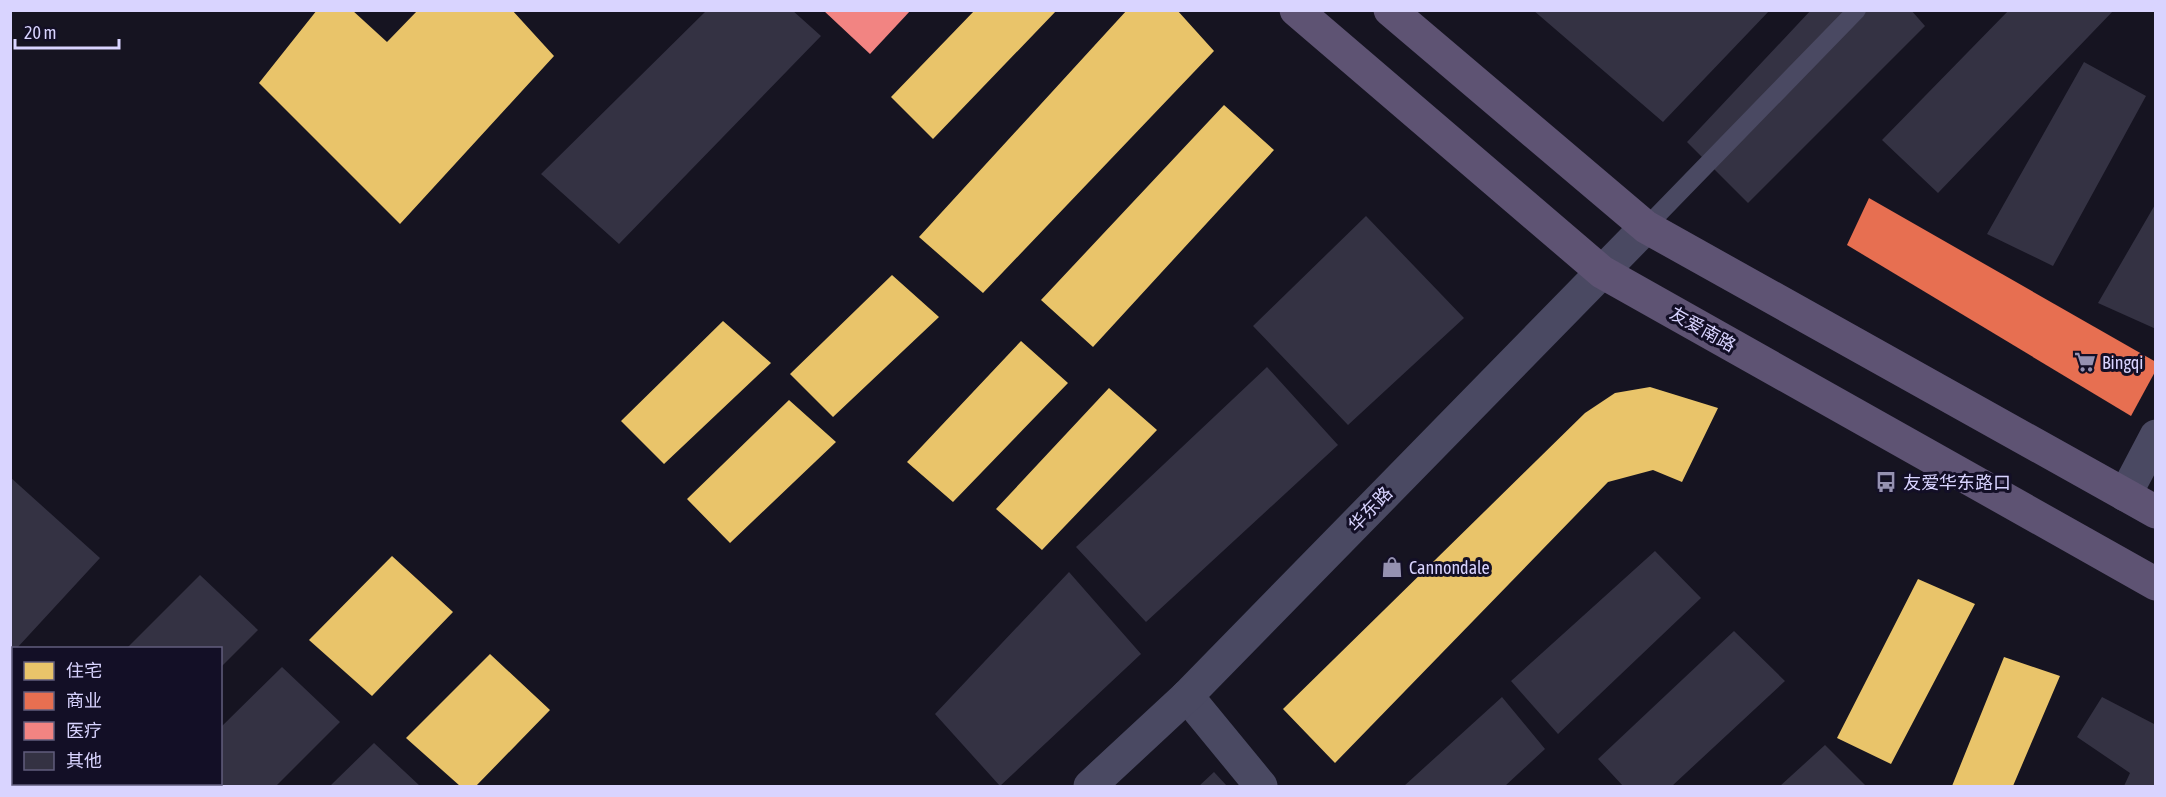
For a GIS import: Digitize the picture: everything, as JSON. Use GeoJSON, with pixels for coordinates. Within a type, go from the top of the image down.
{"type":"FeatureCollection","features":[{"type":"Feature","properties":{"kind":"main road","name":"友爱南路"},"geometry":{"type":"LineString","coordinates":[[1296,10],[1602,272],[2156,584]]}},
{"type":"Feature","properties":{"kind":"main road"},"geometry":{"type":"LineString","coordinates":[[1390,10],[1646,227],[2156,512]]}},
{"type":"Feature","properties":{"kind":"street","name":"华东路"},"geometry":{"type":"LineString","coordinates":[[1090,786],[1187,696],[1646,227]]}},
{"type":"Feature","properties":{"kind":"street"},"geometry":{"type":"LineString","coordinates":[[2125,495],[2156,436]]}},
{"type":"Feature","properties":{"kind":"street"},"geometry":{"type":"LineString","coordinates":[[1187,696],[1261,786]]}},
{"type":"Feature","properties":{"kind":"lane"},"geometry":{"type":"LineString","coordinates":[[1646,227],[1857,10]]}},
{"type":"Feature","properties":{"kind":"building: 住宅"},"geometry":{"type":"Polygon","coordinates":[[[317,10],[352,10],[387,42],[418,10],[512,10],[554,56],[400,224],[259,83],[317,10]]]}},
{"type":"Feature","properties":{"kind":"building: 住宅"},"geometry":{"type":"Polygon","coordinates":[[[975,10],[1057,10],[933,139],[891,97],[975,10]]]}},
{"type":"Feature","properties":{"kind":"building: 住宅"},"geometry":{"type":"Polygon","coordinates":[[[1127,10],[1177,10],[1214,51],[983,293],[919,237],[1127,10]]]}},
{"type":"Feature","properties":{"kind":"building: 住宅"},"geometry":{"type":"Polygon","coordinates":[[[1224,105],[1274,150],[1093,347],[1041,300],[1224,105]]]}},
{"type":"Feature","properties":{"kind":"building: 住宅"},"geometry":{"type":"Polygon","coordinates":[[[892,275],[939,317],[833,417],[790,374],[892,275]]]}},
{"type":"Feature","properties":{"kind":"building: 住宅"},"geometry":{"type":"Polygon","coordinates":[[[723,321],[771,363],[664,464],[621,421],[723,321]]]}},
{"type":"Feature","properties":{"kind":"building: 住宅"},"geometry":{"type":"Polygon","coordinates":[[[1021,341],[1068,383],[953,502],[907,462],[1021,341]]]}},
{"type":"Feature","properties":{"kind":"building: 住宅"},"geometry":{"type":"Polygon","coordinates":[[[1650,387],[1718,408],[1682,482],[1653,470],[1608,482],[1335,763],[1283,709],[1585,413],[1615,393],[1650,387]]]}},
{"type":"Feature","properties":{"kind":"building: 住宅"},"geometry":{"type":"Polygon","coordinates":[[[1109,388],[1157,430],[1042,550],[996,509],[1109,388]]]}},
{"type":"Feature","properties":{"kind":"building: 住宅"},"geometry":{"type":"Polygon","coordinates":[[[789,400],[836,442],[730,543],[687,499],[789,400]]]}},
{"type":"Feature","properties":{"kind":"building: 住宅"},"geometry":{"type":"Polygon","coordinates":[[[392,556],[453,612],[372,696],[309,640],[392,556]]]}},
{"type":"Feature","properties":{"kind":"building: 住宅"},"geometry":{"type":"Polygon","coordinates":[[[1918,579],[1975,604],[1891,764],[1837,738],[1918,579]]]}},
{"type":"Feature","properties":{"kind":"building: 住宅"},"geometry":{"type":"Polygon","coordinates":[[[490,654],[550,710],[476,786],[460,786],[406,738],[490,654]]]}},
{"type":"Feature","properties":{"kind":"building: 住宅"},"geometry":{"type":"Polygon","coordinates":[[[2004,657],[2060,676],[2013,786],[1952,786],[2004,657]]]}},
{"type":"Feature","properties":{"kind":"building: 商业"},"geometry":{"type":"Polygon","coordinates":[[[1869,198],[2156,362],[2156,370],[2131,416],[1847,245],[1869,198]]]}},
{"type":"Feature","properties":{"kind":"building: 医疗"},"geometry":{"type":"Polygon","coordinates":[[[823,10],[911,10],[870,54],[823,10]]]}},
{"type":"Feature","properties":{"kind":"building: 其他"},"geometry":{"type":"Polygon","coordinates":[[[707,10],[792,10],[821,36],[619,244],[541,174],[707,10]]]}},
{"type":"Feature","properties":{"kind":"building: 其他"},"geometry":{"type":"Polygon","coordinates":[[[1533,10],[1770,10],[1663,122],[1533,10]]]}},
{"type":"Feature","properties":{"kind":"building: 其他"},"geometry":{"type":"Polygon","coordinates":[[[1811,10],[1911,10],[1925,26],[1748,203],[1687,142],[1811,10]]]}},
{"type":"Feature","properties":{"kind":"building: 其他"},"geometry":{"type":"Polygon","coordinates":[[[2009,10],[2114,10],[1938,193],[1882,140],[2009,10]]]}},
{"type":"Feature","properties":{"kind":"building: 其他"},"geometry":{"type":"Polygon","coordinates":[[[2084,62],[2146,96],[2053,266],[1987,234],[2084,62]]]}},
{"type":"Feature","properties":{"kind":"building: 其他"},"geometry":{"type":"Polygon","coordinates":[[[2156,203],[2156,329],[2098,303],[2156,203]]]}},
{"type":"Feature","properties":{"kind":"building: 其他"},"geometry":{"type":"Polygon","coordinates":[[[1366,216],[1464,318],[1348,425],[1253,326],[1366,216]]]}},
{"type":"Feature","properties":{"kind":"building: 其他"},"geometry":{"type":"Polygon","coordinates":[[[1267,367],[1338,445],[1146,622],[1076,547],[1267,367]]]}},
{"type":"Feature","properties":{"kind":"building: 其他"},"geometry":{"type":"Polygon","coordinates":[[[10,477],[100,558],[18,647],[12,647],[10,655],[10,477]]]}},
{"type":"Feature","properties":{"kind":"building: 其他"},"geometry":{"type":"Polygon","coordinates":[[[1655,551],[1701,598],[1558,734],[1511,681],[1655,551]]]}},
{"type":"Feature","properties":{"kind":"building: 其他"},"geometry":{"type":"Polygon","coordinates":[[[1069,572],[1141,654],[1000,786],[935,714],[1069,572]]]}},
{"type":"Feature","properties":{"kind":"building: 其他"},"geometry":{"type":"Polygon","coordinates":[[[200,575],[258,630],[222,666],[222,647],[128,647],[200,575]]]}},
{"type":"Feature","properties":{"kind":"building: 其他"},"geometry":{"type":"Polygon","coordinates":[[[1734,631],[1785,681],[1672,786],[1623,786],[1598,759],[1734,631]]]}},
{"type":"Feature","properties":{"kind":"building: 其他"},"geometry":{"type":"Polygon","coordinates":[[[282,667],[340,722],[276,786],[162,786],[222,785],[222,726],[282,667]]]}},
{"type":"Feature","properties":{"kind":"building: 其他"},"geometry":{"type":"Polygon","coordinates":[[[1502,697],[1545,749],[1505,786],[1404,786],[1502,697]]]}},
{"type":"Feature","properties":{"kind":"building: 其他"},"geometry":{"type":"Polygon","coordinates":[[[2102,697],[2156,725],[2156,786],[2124,786],[2130,773],[2077,737],[2102,697]]]}},
{"type":"Feature","properties":{"kind":"building: 其他"},"geometry":{"type":"Polygon","coordinates":[[[374,743],[420,786],[330,786],[374,743]]]}},
{"type":"Feature","properties":{"kind":"building: 其他"},"geometry":{"type":"Polygon","coordinates":[[[1825,745],[1866,786],[1780,786],[1825,745]]]}},
{"type":"Feature","properties":{"kind":"building: 其他"},"geometry":{"type":"Polygon","coordinates":[[[1214,772],[1227,786],[1199,786],[1214,772]]]}},
{"type":"Feature","properties":{"kind":"place","name":"Bingqi"},"geometry":{"type":"Point","coordinates":[2085,362]}},
{"type":"Feature","properties":{"kind":"place","name":"友爱华东路口"},"geometry":{"type":"Point","coordinates":[1886,482]}},
{"type":"Feature","properties":{"kind":"place","name":"Cannondale"},"geometry":{"type":"Point","coordinates":[1392,567]}}]}
